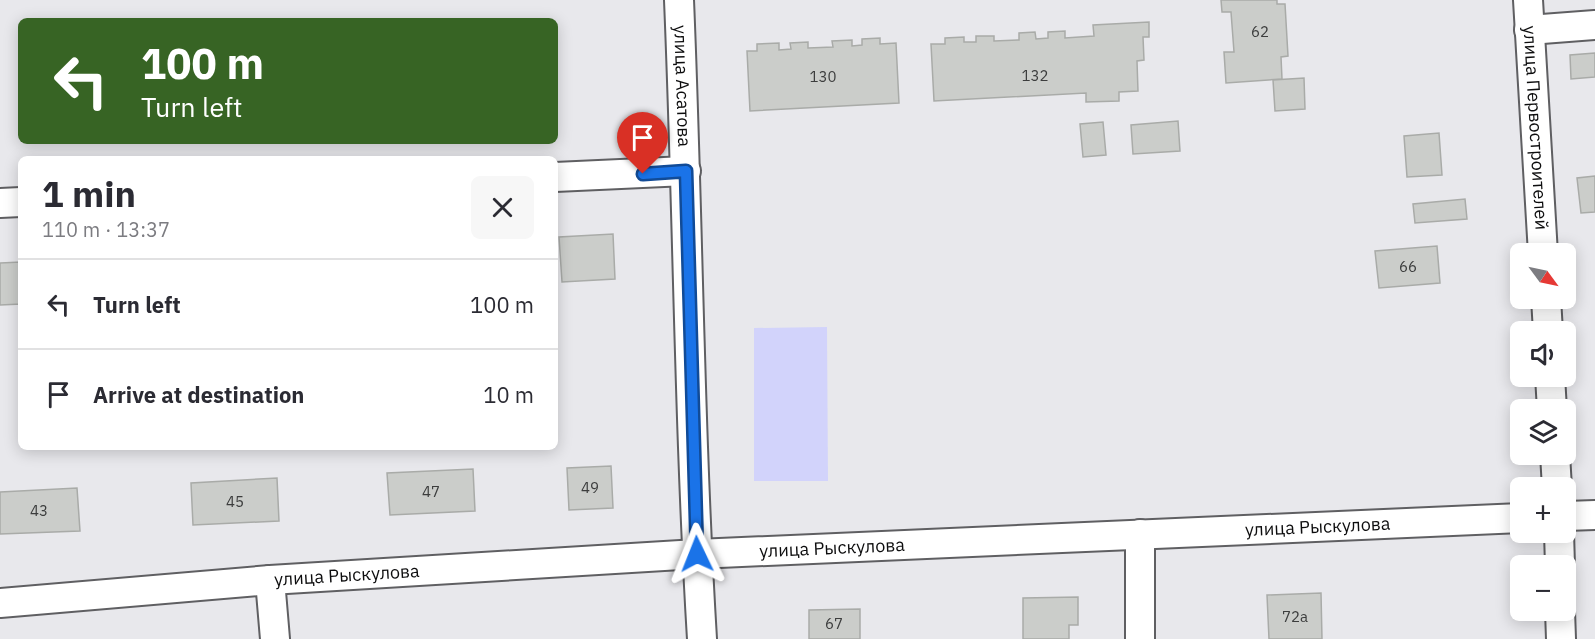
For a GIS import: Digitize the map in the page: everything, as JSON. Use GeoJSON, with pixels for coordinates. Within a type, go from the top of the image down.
{"type":"FeatureCollection","features":[{"type":"Feature","properties":{"kind":"street","name":"улица Асатова"},"geometry":{"type":"LineString","coordinates":[[679,0],[697,554],[702,639]]}},
{"type":"Feature","properties":{"kind":"street","name":"улица Первостроителей"},"geometry":{"type":"LineString","coordinates":[[1528,0],[1542,243]]}},
{"type":"Feature","properties":{"kind":"street"},"geometry":{"type":"LineString","coordinates":[[1529,30],[1595,25]]}},
{"type":"Feature","properties":{"kind":"street"},"geometry":{"type":"LineString","coordinates":[[558,177],[686,171]]}},
{"type":"Feature","properties":{"kind":"street"},"geometry":{"type":"LineString","coordinates":[[0,203],[18,202]]}},
{"type":"Feature","properties":{"kind":"street"},"geometry":{"type":"LineString","coordinates":[[1576,516],[1595,515]]}},
{"type":"Feature","properties":{"kind":"street","name":"улица Рыскулова"},"geometry":{"type":"LineString","coordinates":[[0,603],[270,580],[697,554],[1510,518]]}},
{"type":"Feature","properties":{"kind":"street"},"geometry":{"type":"LineString","coordinates":[[1140,534],[1140,639]]}},
{"type":"Feature","properties":{"kind":"street"},"geometry":{"type":"LineString","coordinates":[[270,580],[275,639]]}},
{"type":"Feature","properties":{"kind":"street"},"geometry":{"type":"LineString","coordinates":[[1560,621],[1561,639]]}},
{"type":"Feature","properties":{"kind":"shaded area"},"geometry":{"type":"Polygon","coordinates":[[[827,327],[828,481],[754,481],[754,328],[827,327]]]}},
{"type":"Feature","properties":{"kind":"building"},"geometry":{"type":"Polygon","coordinates":[[[1221,0],[1277,0],[1277,4],[1285,4],[1288,56],[1281,57],[1282,79],[1226,83],[1224,52],[1234,52],[1231,12],[1222,12],[1221,0]]]}},
{"type":"Feature","properties":{"kind":"building"},"geometry":{"type":"Polygon","coordinates":[[[1149,22],[1149,37],[1143,37],[1144,60],[1137,61],[1138,91],[1119,92],[1119,101],[1086,102],[1086,93],[934,101],[931,44],[945,44],[945,38],[964,37],[964,42],[976,42],[976,36],[994,36],[994,41],[1019,40],[1019,33],[1035,32],[1036,39],[1048,38],[1048,32],[1065,31],[1065,38],[1094,36],[1093,25],[1149,22]]]}},
{"type":"Feature","properties":{"kind":"building"},"geometry":{"type":"Polygon","coordinates":[[[880,38],[880,44],[896,43],[899,103],[750,111],[747,51],[757,51],[757,44],[779,43],[779,50],[791,49],[790,43],[808,42],[808,48],[833,47],[832,41],[852,40],[852,46],[862,45],[862,39],[880,38]]]}},
{"type":"Feature","properties":{"kind":"building"},"geometry":{"type":"Polygon","coordinates":[[[1595,53],[1595,77],[1571,79],[1570,55],[1595,53]]]}},
{"type":"Feature","properties":{"kind":"building"},"geometry":{"type":"Polygon","coordinates":[[[1304,78],[1305,109],[1275,111],[1273,80],[1304,78]]]}},
{"type":"Feature","properties":{"kind":"building"},"geometry":{"type":"Polygon","coordinates":[[[1178,121],[1180,151],[1133,154],[1131,125],[1178,121]]]}},
{"type":"Feature","properties":{"kind":"building"},"geometry":{"type":"Polygon","coordinates":[[[1103,122],[1106,155],[1083,157],[1080,124],[1103,122]]]}},
{"type":"Feature","properties":{"kind":"building"},"geometry":{"type":"Polygon","coordinates":[[[1439,133],[1442,175],[1407,177],[1404,136],[1439,133]]]}},
{"type":"Feature","properties":{"kind":"building"},"geometry":{"type":"Polygon","coordinates":[[[1595,176],[1595,212],[1581,213],[1577,178],[1595,176]]]}},
{"type":"Feature","properties":{"kind":"building"},"geometry":{"type":"Polygon","coordinates":[[[1465,199],[1467,219],[1415,223],[1413,204],[1465,199]]]}},
{"type":"Feature","properties":{"kind":"building"},"geometry":{"type":"Polygon","coordinates":[[[613,234],[615,279],[562,282],[559,237],[613,234]]]}},
{"type":"Feature","properties":{"kind":"building"},"geometry":{"type":"Polygon","coordinates":[[[1437,246],[1440,283],[1379,288],[1375,251],[1437,246]]]}},
{"type":"Feature","properties":{"kind":"building"},"geometry":{"type":"Polygon","coordinates":[[[18,262],[18,304],[0,305],[0,263],[18,262]]]}},
{"type":"Feature","properties":{"kind":"building"},"geometry":{"type":"Polygon","coordinates":[[[611,466],[613,508],[569,510],[567,468],[611,466]]]}},
{"type":"Feature","properties":{"kind":"building"},"geometry":{"type":"Polygon","coordinates":[[[473,469],[475,511],[390,515],[387,473],[473,469]]]}},
{"type":"Feature","properties":{"kind":"building"},"geometry":{"type":"Polygon","coordinates":[[[277,478],[279,521],[193,525],[191,483],[277,478]]]}},
{"type":"Feature","properties":{"kind":"building"},"geometry":{"type":"Polygon","coordinates":[[[77,488],[80,531],[0,534],[0,492],[77,488]]]}},
{"type":"Feature","properties":{"kind":"building"},"geometry":{"type":"Polygon","coordinates":[[[1321,593],[1322,639],[1269,639],[1267,595],[1321,593]]]}},
{"type":"Feature","properties":{"kind":"building"},"geometry":{"type":"Polygon","coordinates":[[[1078,597],[1078,625],[1069,625],[1069,639],[1023,639],[1023,598],[1078,597]]]}},
{"type":"Feature","properties":{"kind":"building"},"geometry":{"type":"Polygon","coordinates":[[[860,609],[860,639],[809,639],[809,610],[860,609]]]}},
{"type":"Feature","properties":{"kind":"route"},"geometry":{"type":"LineString","coordinates":[[643,174],[686,171],[697,554]]}}]}
